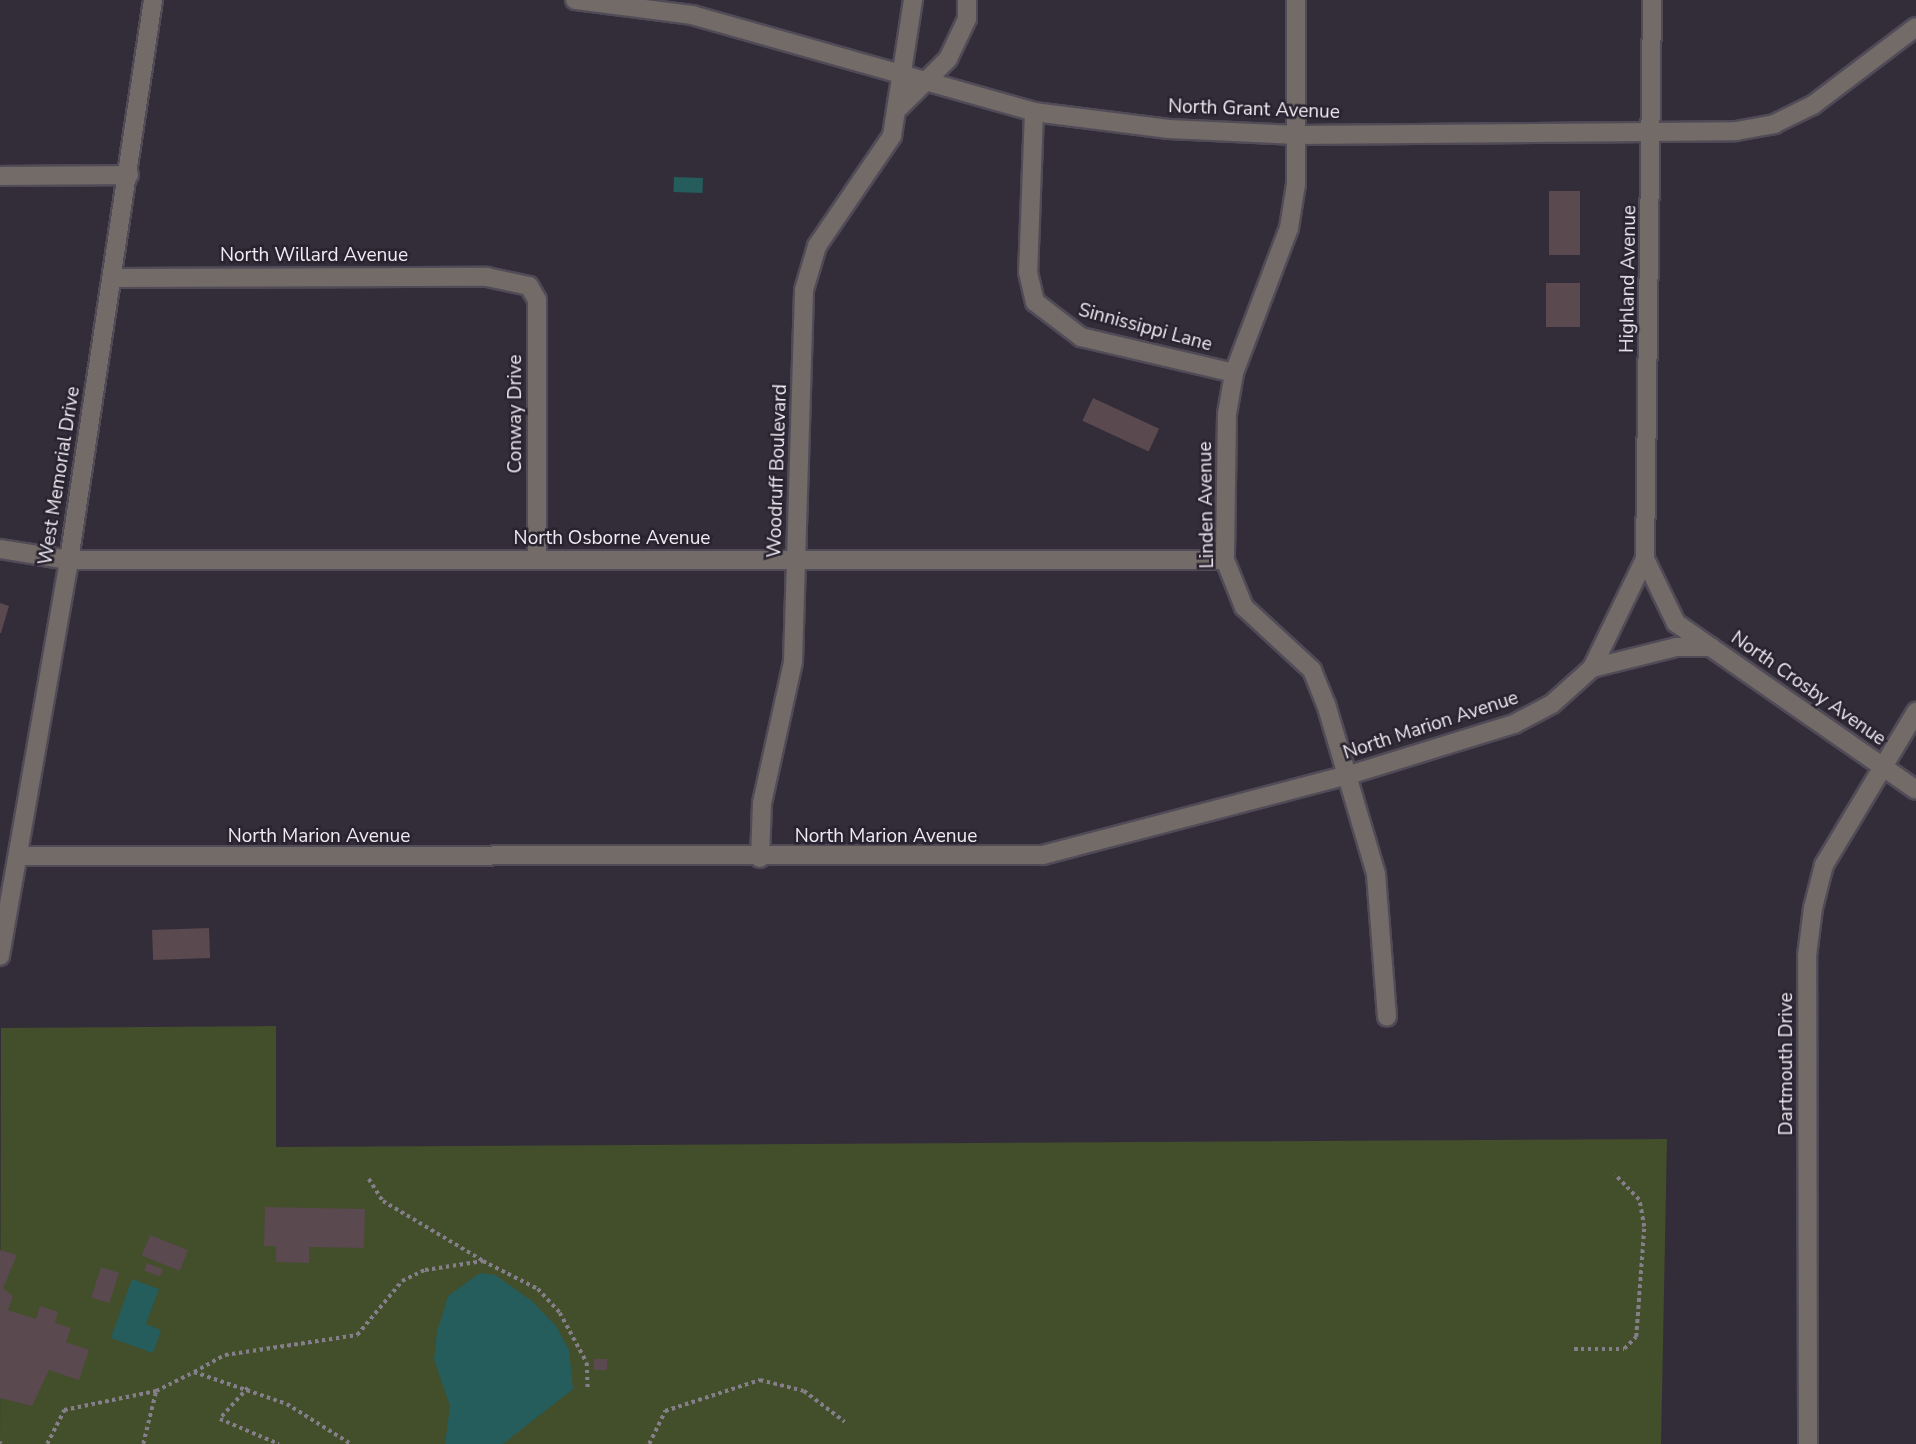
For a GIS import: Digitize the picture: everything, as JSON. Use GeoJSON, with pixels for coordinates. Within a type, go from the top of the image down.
{"type":"FeatureCollection","features":[{"type":"Feature","properties":{"kind":"street","name":"West Memorial Drive"},"geometry":{"type":"LineString","coordinates":[[0,956],[20,856],[69,560],[153,0]]}},
{"type":"Feature","properties":{"kind":"street","name":"North Grant Avenue"},"geometry":{"type":"LineString","coordinates":[[575,0],[692,15],[1034,112],[1169,129],[1297,135],[1652,131],[1774,124],[1813,105],[1916,27]]}},
{"type":"Feature","properties":{"kind":"street","name":"Woodruff Boulevard"},"geometry":{"type":"LineString","coordinates":[[760,858],[762,803],[793,662],[804,290],[817,246],[892,136],[900,107],[913,0]]}},
{"type":"Feature","properties":{"kind":"street"},"geometry":{"type":"LineString","coordinates":[[900,107],[928,84],[959,40],[967,0]]}},
{"type":"Feature","properties":{"kind":"street","name":"Linden Avenue"},"geometry":{"type":"LineString","coordinates":[[1296,0],[1297,135],[1289,228],[1234,373],[1227,414],[1225,560],[1244,607],[1312,670],[1349,775],[1384,919],[1387,1017]]}},
{"type":"Feature","properties":{"kind":"street","name":"Highland Avenue"},"geometry":{"type":"LineString","coordinates":[[1645,559],[1652,0]]}},
{"type":"Feature","properties":{"kind":"street","name":"Sinnissippi Lane"},"geometry":{"type":"LineString","coordinates":[[1034,112],[1028,272],[1035,302],[1081,337],[1234,373]]}},
{"type":"Feature","properties":{"kind":"street"},"geometry":{"type":"LineString","coordinates":[[0,176],[129,174]]}},
{"type":"Feature","properties":{"kind":"street","name":"North Willard Avenue"},"geometry":{"type":"LineString","coordinates":[[113,278],[516,278]]}},
{"type":"Feature","properties":{"kind":"street","name":"Conway Drive"},"geometry":{"type":"LineString","coordinates":[[516,278],[537,300],[537,559]]}},
{"type":"Feature","properties":{"kind":"street","name":"North Osborne Avenue"},"geometry":{"type":"LineString","coordinates":[[0,549],[69,560],[1225,560]]}},
{"type":"Feature","properties":{"kind":"street","name":"North Crosby Avenue"},"geometry":{"type":"LineString","coordinates":[[1645,559],[1676,623],[1916,790]]}},
{"type":"Feature","properties":{"kind":"street","name":"North Marion Avenue"},"geometry":{"type":"LineString","coordinates":[[20,856],[760,858],[1043,855],[1349,775],[1514,724],[1552,704],[1592,668],[1645,559]]}},
{"type":"Feature","properties":{"kind":"street","name":"North Crosby Avenue"},"geometry":{"type":"LineString","coordinates":[[1592,668],[1676,647],[1711,648]]}},
{"type":"Feature","properties":{"kind":"street","name":"Dartmouth Drive"},"geometry":{"type":"LineString","coordinates":[[1808,1444],[1807,956],[1824,865],[1916,712]]}},
{"type":"Feature","properties":{"kind":"path"},"geometry":{"type":"LineString","coordinates":[[1574,1349],[1624,1349],[1636,1337],[1644,1227],[1639,1200],[1615,1175]]}},
{"type":"Feature","properties":{"kind":"path"},"geometry":{"type":"LineString","coordinates":[[369,1179],[383,1201],[483,1261],[538,1289],[560,1313],[587,1363],[588,1388]]}},
{"type":"Feature","properties":{"kind":"path"},"geometry":{"type":"LineString","coordinates":[[47,1444],[64,1410],[156,1391],[225,1355],[357,1335],[402,1281],[425,1270],[483,1261]]}},
{"type":"Feature","properties":{"kind":"path"},"geometry":{"type":"LineString","coordinates":[[194,1372],[249,1387],[351,1444]]}},
{"type":"Feature","properties":{"kind":"path"},"geometry":{"type":"LineString","coordinates":[[649,1444],[665,1410],[760,1380],[804,1391],[845,1422]]}},
{"type":"Feature","properties":{"kind":"path"},"geometry":{"type":"LineString","coordinates":[[249,1387],[220,1419],[279,1444]]}},
{"type":"Feature","properties":{"kind":"path"},"geometry":{"type":"LineString","coordinates":[[143,1444],[156,1391]]}},
{"type":"Feature","properties":{"kind":"shaded area"},"geometry":{"type":"Polygon","coordinates":[[[674,177],[703,178],[702,193],[673,192],[674,177]]]}},
{"type":"Feature","properties":{"kind":"shaded area"},"geometry":{"type":"Polygon","coordinates":[[[276,1026],[276,1147],[1667,1139],[1661,1444],[0,1444],[1,1028],[276,1026]]]}},
{"type":"Feature","properties":{"kind":"shaded area"},"geometry":{"type":"Polygon","coordinates":[[[480,1273],[495,1275],[532,1301],[556,1326],[569,1350],[573,1389],[503,1444],[445,1444],[450,1406],[434,1359],[437,1332],[448,1296],[480,1273]]]}},
{"type":"Feature","properties":{"kind":"shaded area"},"geometry":{"type":"Polygon","coordinates":[[[132,1279],[159,1289],[146,1324],[161,1330],[153,1353],[111,1338],[132,1279]]]}},
{"type":"Feature","properties":{"kind":"building"},"geometry":{"type":"Polygon","coordinates":[[[1549,191],[1580,191],[1580,255],[1549,255],[1549,191]]]}},
{"type":"Feature","properties":{"kind":"building"},"geometry":{"type":"Polygon","coordinates":[[[1546,283],[1580,283],[1580,327],[1546,327],[1546,283]]]}},
{"type":"Feature","properties":{"kind":"building"},"geometry":{"type":"Polygon","coordinates":[[[1093,398],[1159,429],[1149,452],[1082,421],[1093,398]]]}},
{"type":"Feature","properties":{"kind":"building"},"geometry":{"type":"Polygon","coordinates":[[[0,603],[9,606],[1,633],[0,633],[0,603]]]}},
{"type":"Feature","properties":{"kind":"building"},"geometry":{"type":"Polygon","coordinates":[[[209,928],[210,958],[153,960],[152,930],[209,928]]]}},
{"type":"Feature","properties":{"kind":"building"},"geometry":{"type":"Polygon","coordinates":[[[265,1207],[365,1209],[364,1248],[309,1247],[309,1263],[276,1262],[276,1246],[264,1246],[265,1207]]]}},
{"type":"Feature","properties":{"kind":"building"},"geometry":{"type":"Polygon","coordinates":[[[150,1235],[188,1250],[180,1271],[142,1255],[150,1235]]]}},
{"type":"Feature","properties":{"kind":"building"},"geometry":{"type":"Polygon","coordinates":[[[0,1250],[17,1255],[3,1288],[13,1296],[8,1310],[36,1319],[40,1306],[58,1312],[55,1323],[71,1328],[66,1342],[89,1350],[79,1380],[49,1370],[32,1406],[0,1398],[0,1250]]]}},
{"type":"Feature","properties":{"kind":"building"},"geometry":{"type":"Polygon","coordinates":[[[147,1263],[163,1269],[160,1277],[144,1270],[147,1263]]]}},
{"type":"Feature","properties":{"kind":"building"},"geometry":{"type":"Polygon","coordinates":[[[101,1267],[119,1273],[109,1303],[91,1297],[101,1267]]]}},
{"type":"Feature","properties":{"kind":"building"},"geometry":{"type":"Polygon","coordinates":[[[594,1359],[607,1359],[607,1370],[594,1370],[594,1359]]]}}]}
